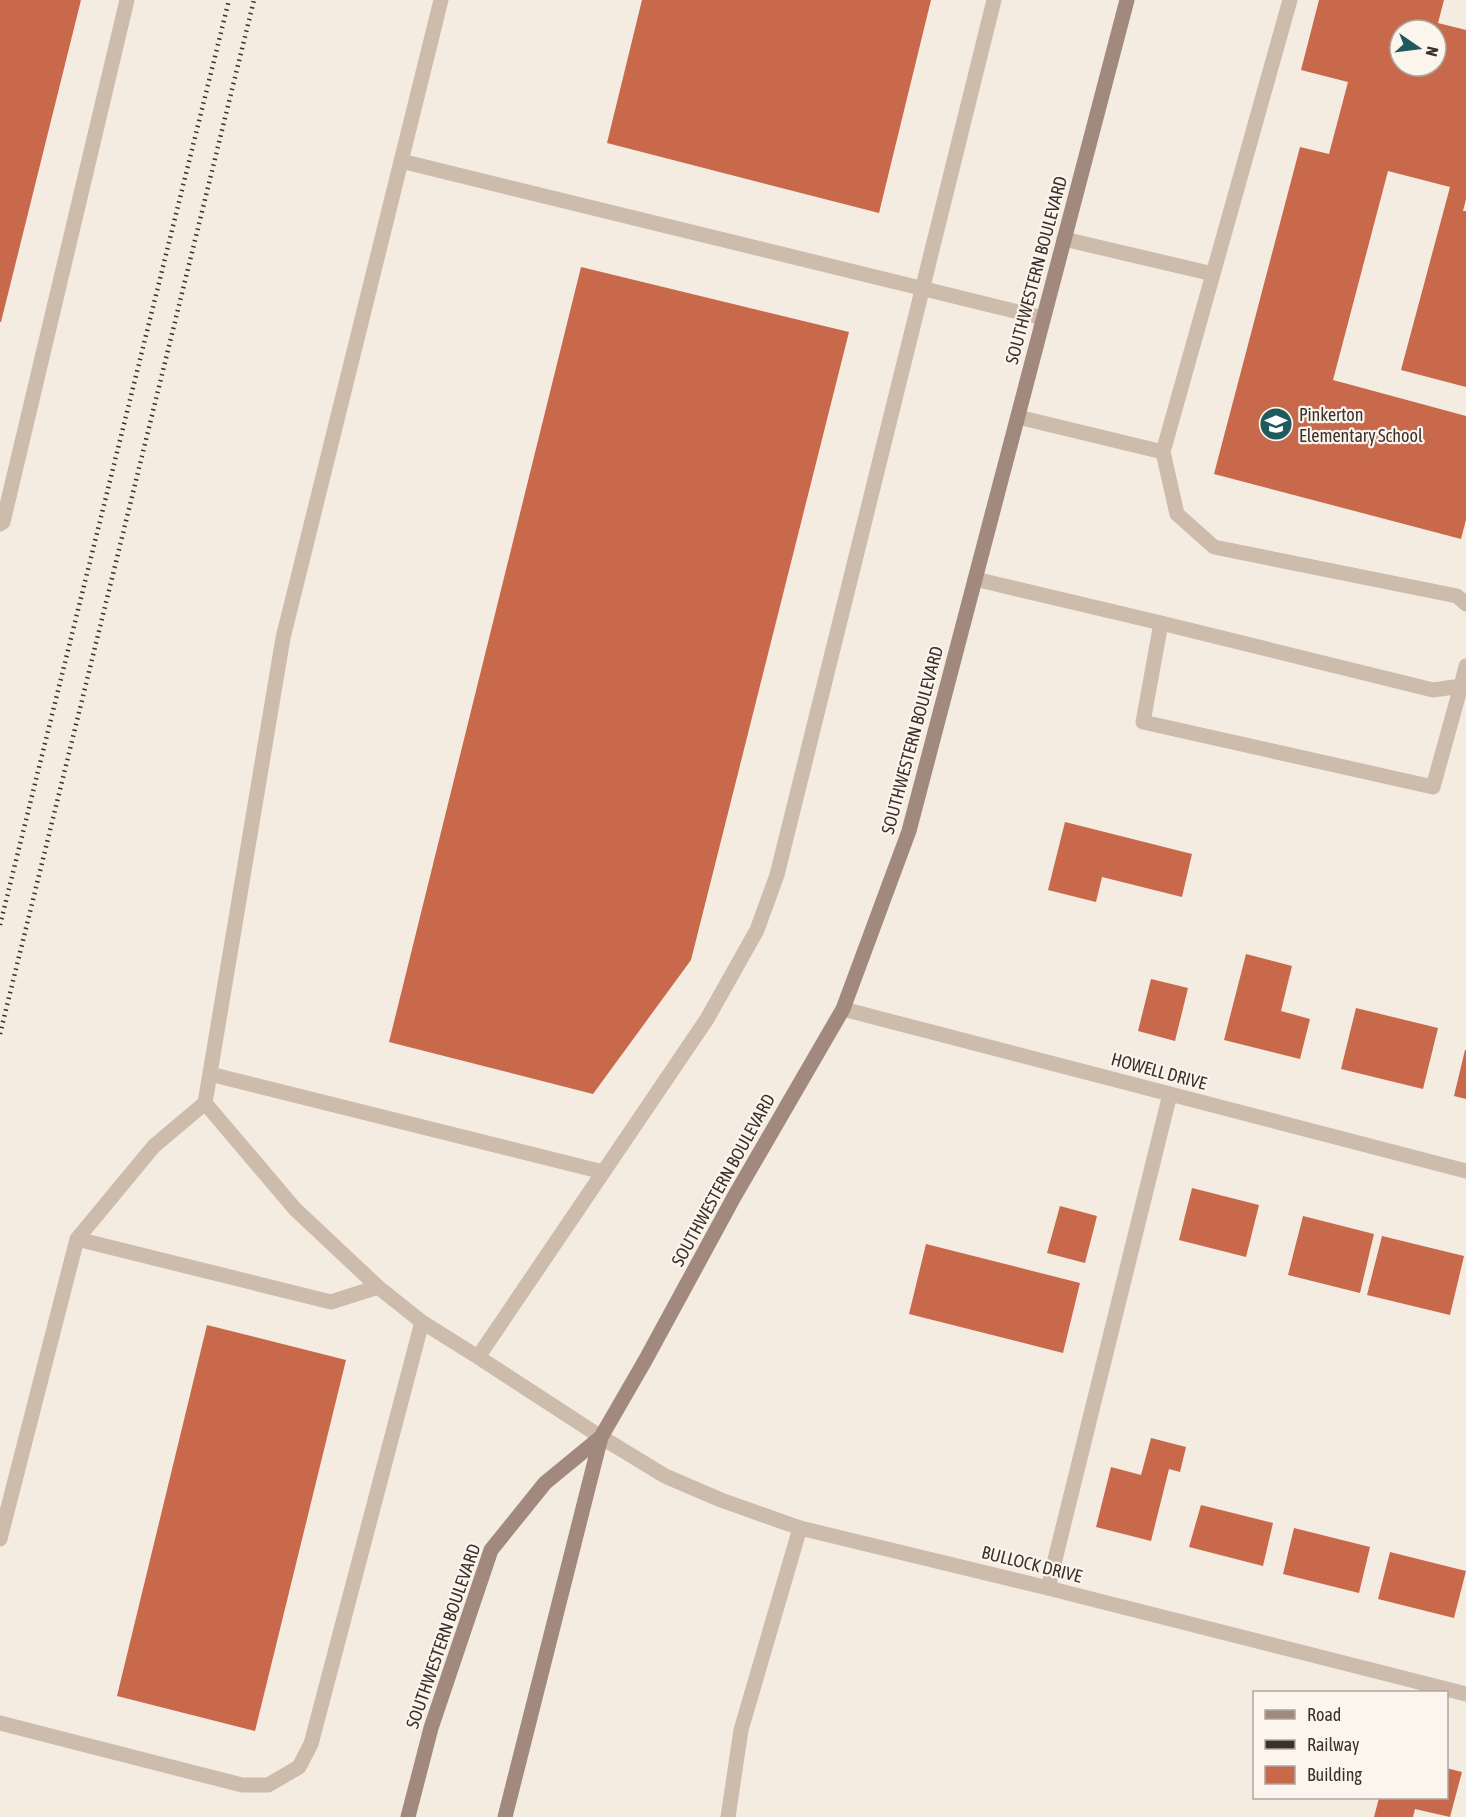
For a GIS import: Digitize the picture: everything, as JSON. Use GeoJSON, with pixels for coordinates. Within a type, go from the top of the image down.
{"type":"FeatureCollection","features":[{"type":"Feature","properties":{"kind":"street"},"geometry":{"type":"LineString","coordinates":[[0,524],[3,522],[6,510],[127,0]]}},
{"type":"Feature","properties":{"kind":"street"},"geometry":{"type":"LineString","coordinates":[[0,1539],[77,1239],[154,1146],[205,1103],[283,638],[441,0]]}},
{"type":"Feature","properties":{"kind":"street"},"geometry":{"type":"LineString","coordinates":[[478,1357],[706,1019],[757,930],[777,875],[994,0]]}},
{"type":"Feature","properties":{"kind":"street","name":"SOUTHWESTERN BOULEVARD"},"geometry":{"type":"LineString","coordinates":[[505,1817],[601,1437],[734,1197],[843,1009],[909,831],[1127,0]]}},
{"type":"Feature","properties":{"kind":"street"},"geometry":{"type":"LineString","coordinates":[[1290,0],[1163,452],[1177,514],[1214,547],[1457,596],[1466,604]]}},
{"type":"Feature","properties":{"kind":"street"},"geometry":{"type":"LineString","coordinates":[[401,161],[1043,318]]}},
{"type":"Feature","properties":{"kind":"street"},"geometry":{"type":"LineString","coordinates":[[1064,239],[1213,274]]}},
{"type":"Feature","properties":{"kind":"street"},"geometry":{"type":"LineString","coordinates":[[1018,417],[1163,452]]}},
{"type":"Feature","properties":{"kind":"street"},"geometry":{"type":"LineString","coordinates":[[975,579],[1433,690],[1461,686]]}},
{"type":"Feature","properties":{"kind":"street"},"geometry":{"type":"LineString","coordinates":[[1161,623],[1143,722],[1433,788],[1466,666]]}},
{"type":"Feature","properties":{"kind":"street","name":"HOWELL DRIVE"},"geometry":{"type":"LineString","coordinates":[[843,1009],[1466,1172]]}},
{"type":"Feature","properties":{"kind":"street"},"geometry":{"type":"LineString","coordinates":[[210,1074],[603,1172]]}},
{"type":"Feature","properties":{"kind":"street"},"geometry":{"type":"LineString","coordinates":[[1048,1588],[1170,1095]]}},
{"type":"Feature","properties":{"kind":"street","name":"BULLOCK DRIVE"},"geometry":{"type":"LineString","coordinates":[[205,1103],[295,1209],[378,1287],[422,1323],[665,1476],[721,1500],[800,1528],[1466,1694]]}},
{"type":"Feature","properties":{"kind":"street"},"geometry":{"type":"LineString","coordinates":[[77,1239],[331,1302],[378,1287]]}},
{"type":"Feature","properties":{"kind":"street"},"geometry":{"type":"LineString","coordinates":[[0,1724],[242,1785],[268,1785],[299,1767],[311,1744],[422,1323]]}},
{"type":"Feature","properties":{"kind":"street","name":"SOUTHWESTERN BOULEVARD"},"geometry":{"type":"LineString","coordinates":[[408,1817],[431,1728],[490,1550],[545,1483],[601,1437]]}},
{"type":"Feature","properties":{"kind":"street"},"geometry":{"type":"LineString","coordinates":[[728,1817],[741,1730],[800,1528]]}},
{"type":"Feature","properties":{"kind":"building"},"geometry":{"type":"Polygon","coordinates":[[[0,0],[81,0],[1,322],[0,322],[0,0]]]}},
{"type":"Feature","properties":{"kind":"building"},"geometry":{"type":"Polygon","coordinates":[[[642,0],[931,0],[879,213],[607,143],[642,0]]]}},
{"type":"Feature","properties":{"kind":"building"},"geometry":{"type":"Polygon","coordinates":[[[1319,0],[1444,0],[1439,18],[1388,18],[1388,78],[1448,78],[1448,26],[1466,30],[1466,199],[1463,211],[1466,211],[1466,387],[1401,370],[1450,187],[1388,171],[1333,380],[1466,416],[1466,520],[1461,539],[1214,474],[1300,147],[1329,154],[1348,82],[1301,70],[1319,0]]]}},
{"type":"Feature","properties":{"kind":"building"},"geometry":{"type":"Polygon","coordinates":[[[581,267],[849,332],[691,960],[593,1094],[389,1042],[581,267]]]}},
{"type":"Feature","properties":{"kind":"building"},"geometry":{"type":"Polygon","coordinates":[[[1065,822],[1192,854],[1182,897],[1102,877],[1096,902],[1048,890],[1065,822]]]}},
{"type":"Feature","properties":{"kind":"building"},"geometry":{"type":"Polygon","coordinates":[[[1246,954],[1292,966],[1281,1011],[1310,1019],[1300,1059],[1224,1040],[1246,954]]]}},
{"type":"Feature","properties":{"kind":"building"},"geometry":{"type":"Polygon","coordinates":[[[1151,979],[1188,988],[1175,1041],[1138,1031],[1151,979]]]}},
{"type":"Feature","properties":{"kind":"building"},"geometry":{"type":"Polygon","coordinates":[[[1356,1008],[1438,1028],[1423,1089],[1341,1069],[1356,1008]]]}},
{"type":"Feature","properties":{"kind":"building"},"geometry":{"type":"Polygon","coordinates":[[[1466,1050],[1466,1099],[1454,1096],[1466,1050]]]}},
{"type":"Feature","properties":{"kind":"building"},"geometry":{"type":"Polygon","coordinates":[[[1192,1188],[1259,1205],[1246,1257],[1179,1240],[1192,1188]]]}},
{"type":"Feature","properties":{"kind":"building"},"geometry":{"type":"Polygon","coordinates":[[[1060,1206],[1097,1216],[1085,1263],[1047,1253],[1060,1206]]]}},
{"type":"Feature","properties":{"kind":"building"},"geometry":{"type":"Polygon","coordinates":[[[1303,1216],[1374,1234],[1360,1293],[1288,1275],[1303,1216]]]}},
{"type":"Feature","properties":{"kind":"building"},"geometry":{"type":"Polygon","coordinates":[[[1382,1236],[1464,1256],[1450,1315],[1367,1295],[1382,1236]]]}},
{"type":"Feature","properties":{"kind":"building"},"geometry":{"type":"Polygon","coordinates":[[[926,1244],[1080,1283],[1063,1353],[909,1314],[926,1244]]]}},
{"type":"Feature","properties":{"kind":"building"},"geometry":{"type":"Polygon","coordinates":[[[207,1325],[346,1360],[255,1731],[117,1696],[207,1325]]]}},
{"type":"Feature","properties":{"kind":"building"},"geometry":{"type":"Polygon","coordinates":[[[1151,1438],[1186,1447],[1180,1472],[1169,1469],[1151,1541],[1096,1527],[1111,1467],[1141,1475],[1151,1438]]]}},
{"type":"Feature","properties":{"kind":"building"},"geometry":{"type":"Polygon","coordinates":[[[1201,1505],[1273,1523],[1263,1566],[1189,1547],[1201,1505]]]}},
{"type":"Feature","properties":{"kind":"building"},"geometry":{"type":"Polygon","coordinates":[[[1294,1528],[1370,1547],[1359,1593],[1283,1574],[1294,1528]]]}},
{"type":"Feature","properties":{"kind":"building"},"geometry":{"type":"Polygon","coordinates":[[[1390,1552],[1466,1571],[1454,1618],[1378,1599],[1390,1552]]]}},
{"type":"Feature","properties":{"kind":"building"},"geometry":{"type":"Polygon","coordinates":[[[1448,1768],[1462,1772],[1450,1817],[1415,1809],[1413,1817],[1374,1817],[1379,1799],[1448,1799],[1448,1768]]]}},
{"type":"Feature","properties":{"kind":"railway"},"geometry":{"type":"LineString","coordinates":[[0,925],[229,0]]}},
{"type":"Feature","properties":{"kind":"railway"},"geometry":{"type":"LineString","coordinates":[[0,1034],[254,0]]}},
{"type":"Feature","properties":{"kind":"place","name":"Pinkerton Elementary School"},"geometry":{"type":"Point","coordinates":[1276,424]}}]}
